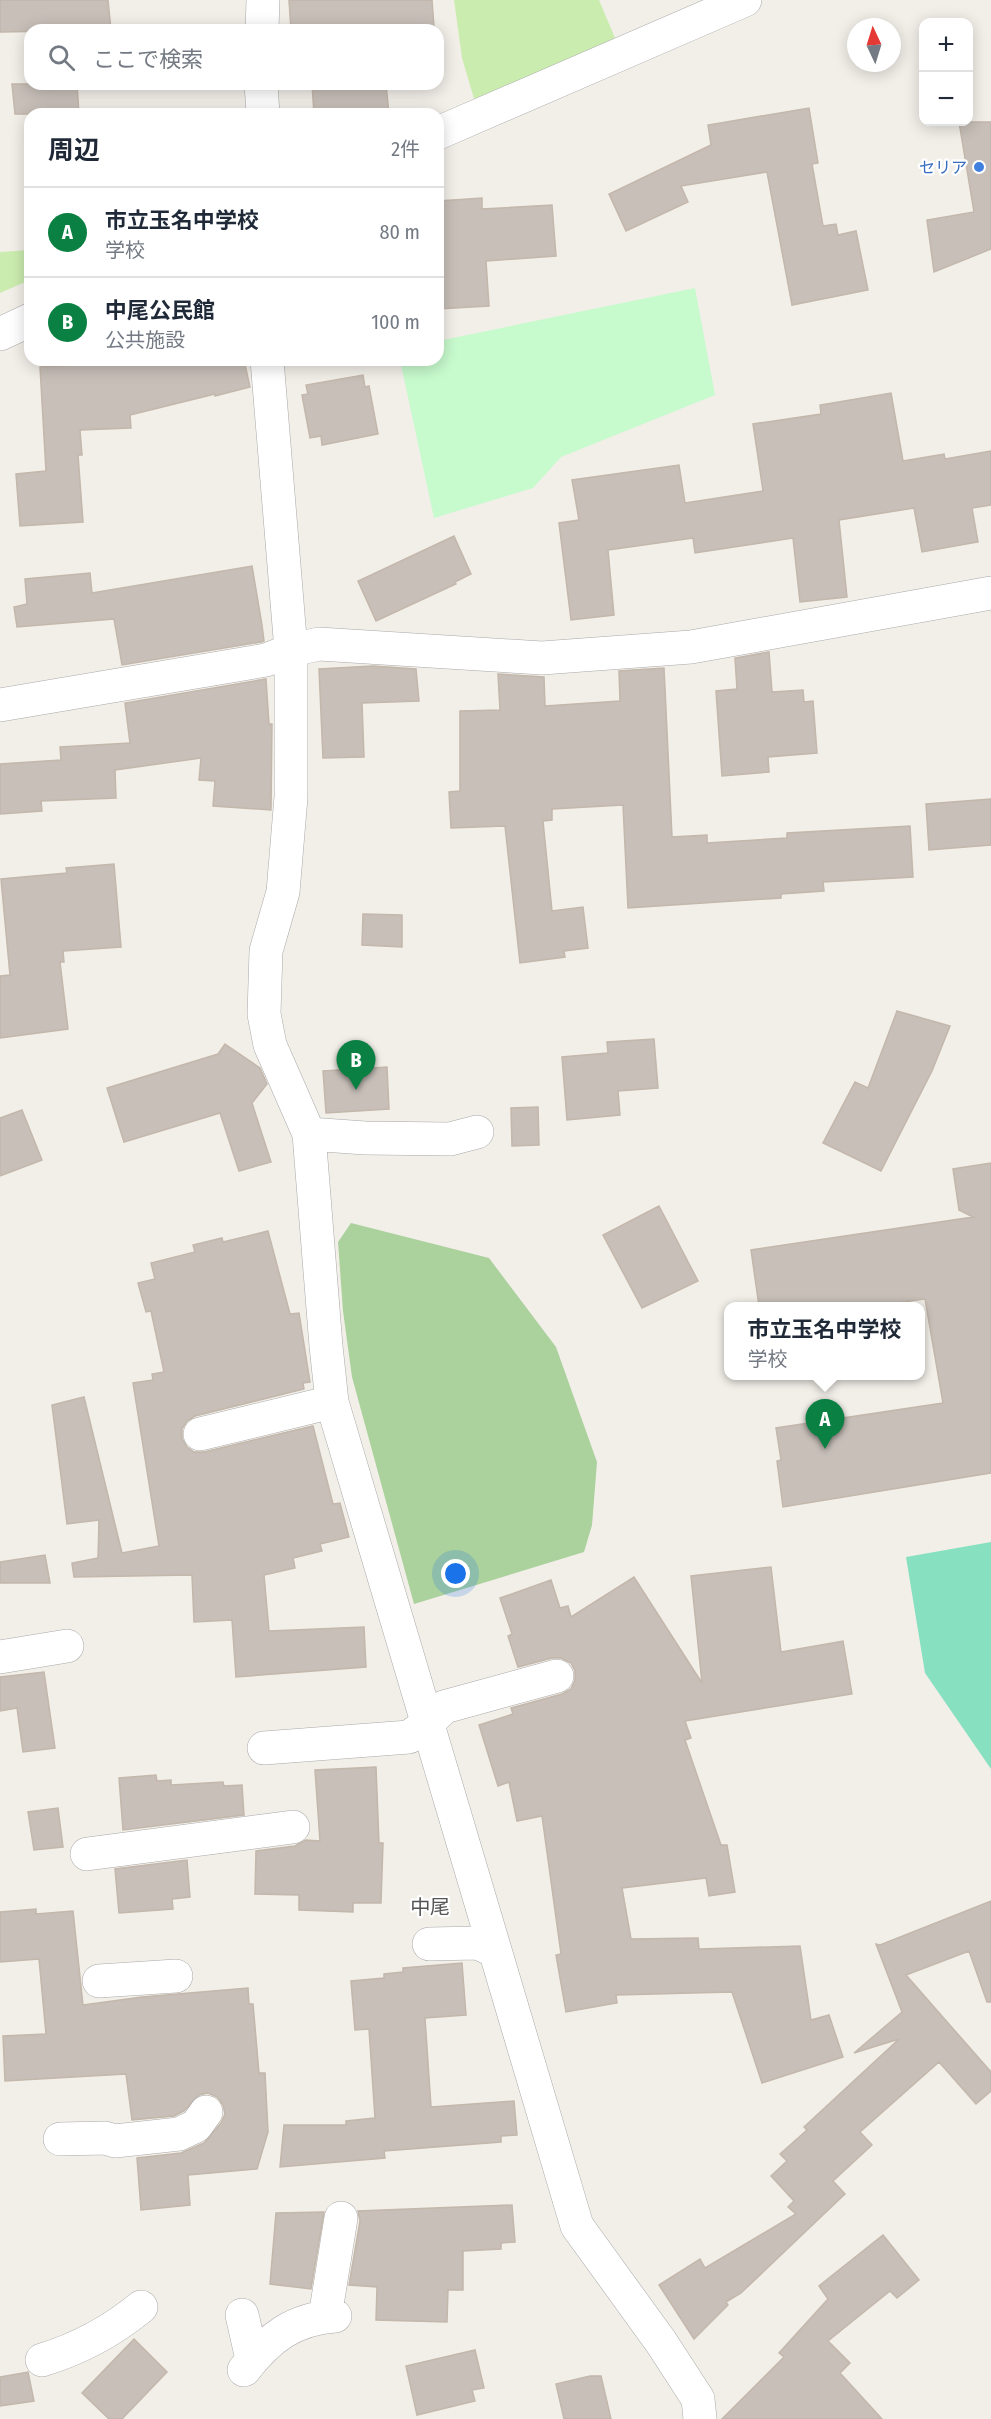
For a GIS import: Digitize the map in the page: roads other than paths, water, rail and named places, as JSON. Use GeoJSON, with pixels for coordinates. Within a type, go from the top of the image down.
{"type":"FeatureCollection","features":[{"type":"Feature","properties":{"kind":"street"},"geometry":{"type":"LineString","coordinates":[[262,24],[263,0]]}},
{"type":"Feature","properties":{"kind":"street"},"geometry":{"type":"LineString","coordinates":[[444,130],[745,0]]}},
{"type":"Feature","properties":{"kind":"street"},"geometry":{"type":"LineString","coordinates":[[261,90],[263,108]]}},
{"type":"Feature","properties":{"kind":"street"},"geometry":{"type":"LineString","coordinates":[[0,334],[24,323]]}},
{"type":"Feature","properties":{"kind":"street"},"geometry":{"type":"LineString","coordinates":[[267,366],[291,650],[291,797],[283,892],[266,951],[264,1014],[270,1045],[309,1134],[332,1402],[577,2226],[661,2342],[698,2399],[700,2419]]}},
{"type":"Feature","properties":{"kind":"street"},"geometry":{"type":"LineString","coordinates":[[0,705],[266,660],[291,650],[319,644],[542,658],[691,647],[991,593]]}},
{"type":"Feature","properties":{"kind":"street"},"geometry":{"type":"LineString","coordinates":[[309,1134],[365,1138],[450,1139],[477,1132]]}},
{"type":"Feature","properties":{"kind":"street"},"geometry":{"type":"LineString","coordinates":[[200,1434],[332,1402]]}},
{"type":"Feature","properties":{"kind":"street"},"geometry":{"type":"LineString","coordinates":[[0,1657],[67,1646]]}},
{"type":"Feature","properties":{"kind":"street"},"geometry":{"type":"LineString","coordinates":[[264,1748],[409,1737],[444,1707],[557,1676]]}},
{"type":"Feature","properties":{"kind":"street"},"geometry":{"type":"LineString","coordinates":[[87,1854],[294,1827]]}},
{"type":"Feature","properties":{"kind":"street"},"geometry":{"type":"LineString","coordinates":[[429,1944],[478,1943],[495,1951]]}},
{"type":"Feature","properties":{"kind":"street"},"geometry":{"type":"LineString","coordinates":[[99,1981],[177,1976]]}},
{"type":"Feature","properties":{"kind":"street"},"geometry":{"type":"LineString","coordinates":[[60,2139],[105,2138],[115,2141],[179,2134],[196,2126],[206,2112]]}},
{"type":"Feature","properties":{"kind":"street"},"geometry":{"type":"LineString","coordinates":[[242,2315],[248,2365],[266,2343],[291,2327],[315,2318],[330,2316],[341,2218]]}},
{"type":"Feature","properties":{"kind":"street"},"geometry":{"type":"LineString","coordinates":[[42,2360],[70,2351],[125,2320],[141,2307]]}},
{"type":"Feature","properties":{"kind":"place","name":"セリア"},"geometry":{"type":"Point","coordinates":[979,167]}},
{"type":"Feature","properties":{"kind":"place","name":"中尾公民館"},"geometry":{"type":"Point","coordinates":[356,1090]}},
{"type":"Feature","properties":{"kind":"place","name":"市立玉名中学校"},"geometry":{"type":"Point","coordinates":[825,1449]}},
{"type":"Feature","properties":{"kind":"district","name":"中尾"},"geometry":{"type":"Point","coordinates":[430,1907]}}]}
